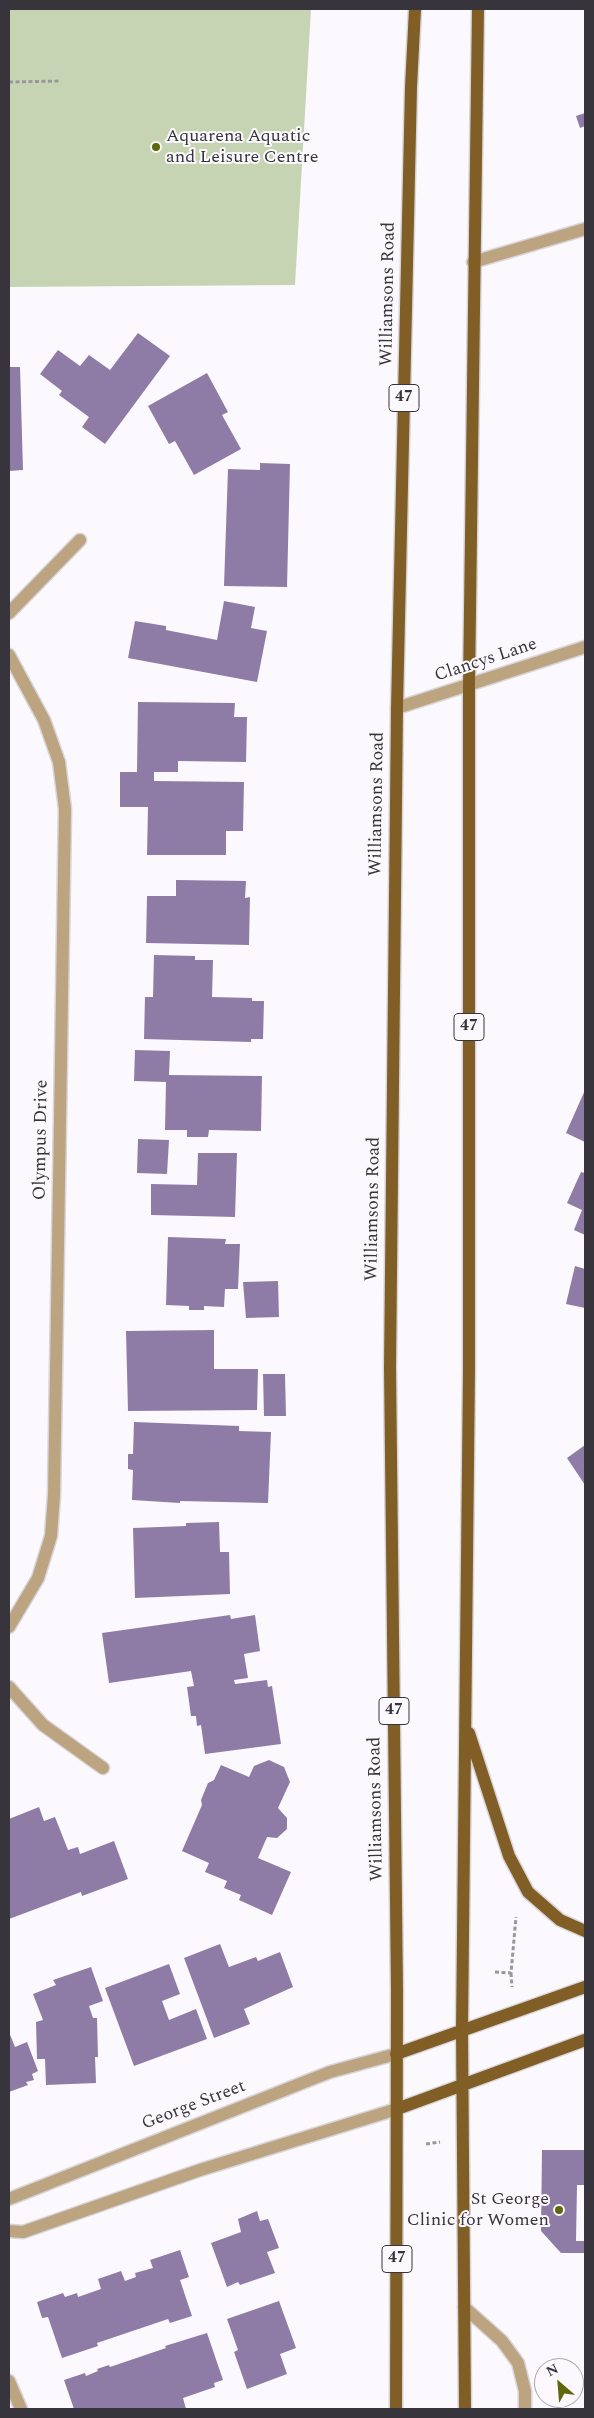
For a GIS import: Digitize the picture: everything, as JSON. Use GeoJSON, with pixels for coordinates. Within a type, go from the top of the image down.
{"type":"FeatureCollection","features":[{"type":"Feature","properties":{"kind":"main road","name":"Williamsons Road"},"geometry":{"type":"LineString","coordinates":[[396,2409],[397,1991],[390,1367],[397,708],[411,87],[415,9]]}},
{"type":"Feature","properties":{"kind":"main road","name":"47"},"geometry":{"type":"LineString","coordinates":[[465,2409],[462,2030],[469,1369],[469,685],[473,262],[478,9]]}},
{"type":"Feature","properties":{"kind":"main road"},"geometry":{"type":"LineString","coordinates":[[465,1721],[509,1856],[528,1892],[560,1920],[585,1932]]}},
{"type":"Feature","properties":{"kind":"main road"},"geometry":{"type":"LineString","coordinates":[[396,2054],[585,1987]]}},
{"type":"Feature","properties":{"kind":"main road"},"geometry":{"type":"LineString","coordinates":[[397,2108],[585,2040]]}},
{"type":"Feature","properties":{"kind":"street"},"geometry":{"type":"LineString","coordinates":[[473,262],[585,229]]}},
{"type":"Feature","properties":{"kind":"street"},"geometry":{"type":"LineString","coordinates":[[9,613],[80,540]]}},
{"type":"Feature","properties":{"kind":"street","name":"Clancys Lane"},"geometry":{"type":"LineString","coordinates":[[397,708],[585,647]]}},
{"type":"Feature","properties":{"kind":"street","name":"Olympus Drive"},"geometry":{"type":"LineString","coordinates":[[9,655],[44,720],[59,762],[65,809],[54,1495],[51,1536],[38,1578],[9,1628]]}},
{"type":"Feature","properties":{"kind":"street"},"geometry":{"type":"LineString","coordinates":[[9,1687],[43,1725],[103,1768]]}},
{"type":"Feature","properties":{"kind":"street","name":"George Street"},"geometry":{"type":"LineString","coordinates":[[9,2200],[330,2072],[396,2054]]}},
{"type":"Feature","properties":{"kind":"street"},"geometry":{"type":"LineString","coordinates":[[9,2231],[23,2232],[200,2170],[397,2108]]}},
{"type":"Feature","properties":{"kind":"street"},"geometry":{"type":"LineString","coordinates":[[464,2307],[502,2341],[518,2363],[525,2391],[525,2409]]}},
{"type":"Feature","properties":{"kind":"street"},"geometry":{"type":"LineString","coordinates":[[9,2381],[21,2409]]}},
{"type":"Feature","properties":{"kind":"path"},"geometry":{"type":"LineString","coordinates":[[9,82],[61,81]]}},
{"type":"Feature","properties":{"kind":"path"},"geometry":{"type":"LineString","coordinates":[[512,1988],[511,1973],[516,1917]]}},
{"type":"Feature","properties":{"kind":"path"},"geometry":{"type":"LineString","coordinates":[[495,1972],[511,1973]]}},
{"type":"Feature","properties":{"kind":"path"},"geometry":{"type":"LineString","coordinates":[[426,2144],[440,2142]]}},
{"type":"Feature","properties":{"kind":"green space","name":"Aquarena Aquatic and Leisure Centre"},"geometry":{"type":"Polygon","coordinates":[[[9,9],[311,9],[295,285],[9,287],[9,9]]]}},
{"type":"Feature","properties":{"kind":"building"},"geometry":{"type":"Polygon","coordinates":[[[585,113],[585,126],[580,128],[576,116],[585,113]]]}},
{"type":"Feature","properties":{"kind":"building"},"geometry":{"type":"Polygon","coordinates":[[[138,333],[170,356],[105,444],[82,427],[89,417],[59,395],[62,391],[40,374],[58,350],[80,366],[89,355],[110,370],[138,333]]]}},
{"type":"Feature","properties":{"kind":"building"},"geometry":{"type":"Polygon","coordinates":[[[9,367],[20,367],[23,470],[9,471],[9,367]]]}},
{"type":"Feature","properties":{"kind":"building"},"geometry":{"type":"Polygon","coordinates":[[[207,373],[228,412],[222,415],[241,449],[194,475],[175,441],[169,444],[148,406],[207,373]]]}},
{"type":"Feature","properties":{"kind":"building"},"geometry":{"type":"Polygon","coordinates":[[[260,463],[290,464],[287,587],[224,586],[228,469],[260,470],[260,463]]]}},
{"type":"Feature","properties":{"kind":"building"},"geometry":{"type":"Polygon","coordinates":[[[224,601],[255,607],[251,628],[267,631],[257,682],[128,658],[135,621],[166,626],[166,630],[217,640],[224,601]]]}},
{"type":"Feature","properties":{"kind":"building"},"geometry":{"type":"Polygon","coordinates":[[[138,702],[235,703],[234,717],[247,717],[246,762],[178,761],[178,772],[154,772],[154,781],[244,782],[243,831],[226,831],[226,855],[147,855],[148,807],[120,807],[120,772],[137,772],[138,702]]]}},
{"type":"Feature","properties":{"kind":"building"},"geometry":{"type":"Polygon","coordinates":[[[176,880],[246,881],[245,898],[250,897],[249,945],[146,943],[147,896],[176,896],[176,880]]]}},
{"type":"Feature","properties":{"kind":"building"},"geometry":{"type":"Polygon","coordinates":[[[154,955],[195,956],[195,960],[213,960],[212,997],[252,998],[252,1001],[264,1001],[263,1039],[251,1039],[251,1042],[144,1039],[145,997],[153,997],[154,955]]]}},
{"type":"Feature","properties":{"kind":"building"},"geometry":{"type":"Polygon","coordinates":[[[135,1050],[170,1051],[169,1075],[262,1076],[261,1131],[209,1130],[208,1137],[187,1137],[187,1130],[165,1130],[166,1082],[134,1081],[135,1050]]]}},
{"type":"Feature","properties":{"kind":"building"},"geometry":{"type":"Polygon","coordinates":[[[585,1090],[585,1142],[566,1133],[585,1090]]]}},
{"type":"Feature","properties":{"kind":"building"},"geometry":{"type":"Polygon","coordinates":[[[138,1139],[169,1140],[167,1174],[137,1173],[138,1139]]]}},
{"type":"Feature","properties":{"kind":"building"},"geometry":{"type":"Polygon","coordinates":[[[198,1153],[237,1153],[235,1217],[151,1215],[151,1184],[197,1185],[198,1153]]]}},
{"type":"Feature","properties":{"kind":"building"},"geometry":{"type":"Polygon","coordinates":[[[581,1172],[585,1173],[585,1235],[574,1230],[582,1210],[567,1203],[581,1172]]]}},
{"type":"Feature","properties":{"kind":"building"},"geometry":{"type":"Polygon","coordinates":[[[168,1237],[226,1239],[225,1244],[240,1244],[238,1289],[225,1289],[224,1307],[204,1306],[204,1310],[189,1310],[189,1306],[166,1305],[168,1237]]]}},
{"type":"Feature","properties":{"kind":"building"},"geometry":{"type":"Polygon","coordinates":[[[575,1266],[585,1269],[585,1308],[566,1304],[575,1266]]]}},
{"type":"Feature","properties":{"kind":"building"},"geometry":{"type":"Polygon","coordinates":[[[278,1281],[279,1317],[246,1318],[243,1282],[278,1281]]]}},
{"type":"Feature","properties":{"kind":"building"},"geometry":{"type":"Polygon","coordinates":[[[214,1330],[214,1369],[258,1369],[257,1410],[128,1411],[126,1331],[214,1330]]]}},
{"type":"Feature","properties":{"kind":"building"},"geometry":{"type":"Polygon","coordinates":[[[263,1374],[285,1374],[286,1416],[264,1416],[263,1374]]]}},
{"type":"Feature","properties":{"kind":"building"},"geometry":{"type":"Polygon","coordinates":[[[134,1422],[239,1426],[239,1431],[271,1432],[268,1503],[180,1501],[180,1503],[132,1500],[133,1470],[128,1469],[128,1454],[133,1454],[134,1422]]]}},
{"type":"Feature","properties":{"kind":"building"},"geometry":{"type":"Polygon","coordinates":[[[585,1445],[585,1485],[567,1458],[585,1445]]]}},
{"type":"Feature","properties":{"kind":"building"},"geometry":{"type":"Polygon","coordinates":[[[219,1522],[220,1552],[229,1552],[230,1594],[135,1598],[133,1528],[186,1526],[186,1523],[219,1522]]]}},
{"type":"Feature","properties":{"kind":"building"},"geometry":{"type":"Polygon","coordinates":[[[230,1615],[231,1619],[255,1615],[260,1651],[244,1654],[248,1678],[234,1680],[235,1684],[267,1680],[268,1687],[272,1686],[281,1744],[205,1754],[201,1725],[197,1726],[196,1716],[191,1716],[187,1687],[194,1686],[191,1671],[109,1683],[102,1633],[230,1615]]]}},
{"type":"Feature","properties":{"kind":"building"},"geometry":{"type":"Polygon","coordinates":[[[269,1760],[284,1767],[290,1782],[278,1808],[287,1818],[287,1829],[277,1838],[267,1837],[258,1858],[291,1872],[272,1915],[239,1900],[241,1895],[224,1888],[227,1881],[205,1872],[209,1863],[182,1851],[202,1805],[201,1800],[208,1783],[214,1780],[221,1765],[249,1777],[254,1766],[269,1760]]]}},
{"type":"Feature","properties":{"kind":"building"},"geometry":{"type":"Polygon","coordinates":[[[39,1807],[44,1821],[55,1817],[68,1850],[78,1847],[80,1854],[114,1841],[128,1879],[82,1896],[81,1892],[9,1919],[9,1819],[39,1807]]]}},
{"type":"Feature","properties":{"kind":"building"},"geometry":{"type":"Polygon","coordinates":[[[220,1944],[229,1967],[256,1957],[258,1961],[280,1952],[293,1987],[244,2009],[250,2024],[214,2038],[184,1958],[220,1944]]]}},
{"type":"Feature","properties":{"kind":"building"},"geometry":{"type":"Polygon","coordinates":[[[169,1964],[180,1994],[162,2001],[169,2020],[196,2009],[207,2039],[134,2066],[105,1988],[169,1964]]]}},
{"type":"Feature","properties":{"kind":"building"},"geometry":{"type":"Polygon","coordinates":[[[91,1967],[103,2001],[89,2006],[93,2018],[97,2018],[98,2057],[95,2057],[96,2083],[46,2085],[45,2059],[37,2059],[36,2022],[43,2020],[33,1994],[56,1985],[53,1980],[91,1967]]]}},
{"type":"Feature","properties":{"kind":"building"},"geometry":{"type":"Polygon","coordinates":[[[9,2032],[15,2047],[27,2042],[38,2071],[32,2074],[34,2080],[26,2082],[28,2085],[9,2092],[9,2032]]]}},
{"type":"Feature","properties":{"kind":"building","name":"St George Clinic for Women"},"geometry":{"type":"Polygon","coordinates":[[[542,2150],[585,2150],[585,2185],[577,2185],[576,2241],[585,2241],[585,2253],[561,2253],[541,2231],[542,2150]]]}},
{"type":"Feature","properties":{"kind":"building"},"geometry":{"type":"Polygon","coordinates":[[[257,2211],[260,2221],[268,2219],[279,2248],[267,2252],[275,2273],[240,2285],[238,2282],[227,2287],[211,2243],[241,2232],[238,2219],[257,2211]]]}},
{"type":"Feature","properties":{"kind":"building"},"geometry":{"type":"Polygon","coordinates":[[[180,2250],[189,2277],[180,2280],[192,2316],[170,2323],[168,2319],[97,2343],[98,2346],[62,2358],[48,2317],[42,2318],[37,2302],[63,2293],[65,2297],[77,2293],[78,2297],[101,2289],[98,2279],[121,2271],[125,2281],[136,2277],[135,2273],[153,2268],[150,2260],[180,2250]]]}},
{"type":"Feature","properties":{"kind":"building"},"geometry":{"type":"Polygon","coordinates":[[[279,2301],[296,2348],[280,2354],[287,2374],[247,2389],[234,2352],[238,2350],[227,2319],[279,2301]]]}},
{"type":"Feature","properties":{"kind":"building"},"geometry":{"type":"Polygon","coordinates":[[[207,2333],[223,2380],[214,2383],[215,2387],[183,2398],[186,2409],[74,2409],[64,2380],[85,2373],[86,2376],[98,2371],[97,2369],[109,2365],[110,2367],[166,2348],[165,2346],[207,2333]]]}},
{"type":"Feature","properties":{"kind":"place","name":"Aquarena Aquatic and Leisure Centre"},"geometry":{"type":"Point","coordinates":[156,147]}},
{"type":"Feature","properties":{"kind":"place","name":"St George Clinic for Women"},"geometry":{"type":"Point","coordinates":[559,2210]}}]}
